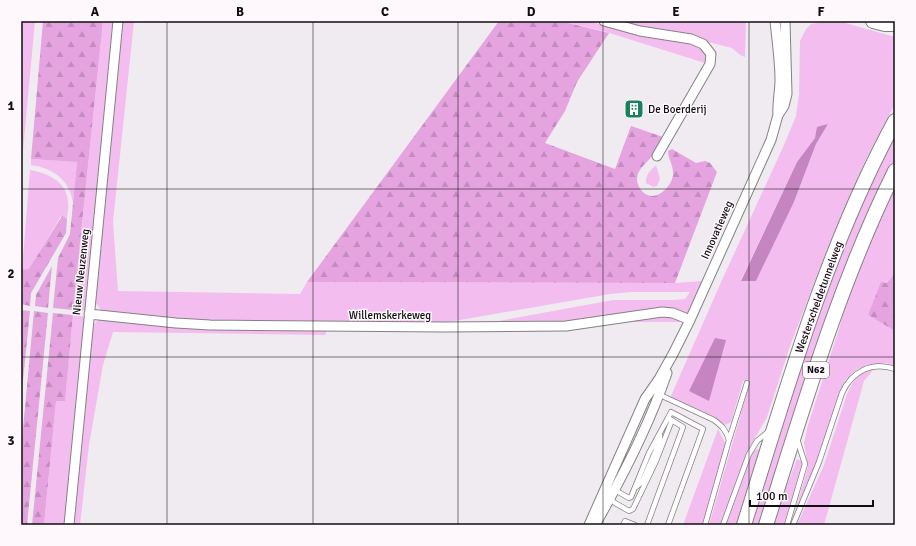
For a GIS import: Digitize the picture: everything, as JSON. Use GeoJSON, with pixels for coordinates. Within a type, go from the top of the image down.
{"type":"FeatureCollection","features":[{"type":"Feature","properties":{"kind":"main road"},"geometry":{"type":"LineString","coordinates":[[873,21],[885,24],[894,22]]}},
{"type":"Feature","properties":{"kind":"main road","name":"Westerscheldetunnelweg"},"geometry":{"type":"LineString","coordinates":[[744,525],[814,306],[837,245],[881,148],[895,121]]}},
{"type":"Feature","properties":{"kind":"main road","name":"Westerscheldetunnelweg"},"geometry":{"type":"LineString","coordinates":[[766,525],[835,312],[870,224],[895,172]]}},
{"type":"Feature","properties":{"kind":"street","name":"Nieuw Neuzenweg"},"geometry":{"type":"LineString","coordinates":[[69,525],[118,21]]}},
{"type":"Feature","properties":{"kind":"street"},"geometry":{"type":"LineString","coordinates":[[604,21],[640,31],[691,39],[703,44],[710,54],[710,64],[657,156]]}},
{"type":"Feature","properties":{"kind":"street","name":"Innovatieweg"},"geometry":{"type":"LineString","coordinates":[[594,525],[609,492],[659,396],[674,354],[771,140],[778,115],[780,87],[780,68],[775,21]]}},
{"type":"Feature","properties":{"kind":"street","name":"Innovatieweg"},"geometry":{"type":"LineString","coordinates":[[778,115],[784,106],[787,94],[784,21]]}},
{"type":"Feature","properties":{"kind":"street","name":"Innovatieweg"},"geometry":{"type":"LineString","coordinates":[[786,48],[789,40],[790,21]]}},
{"type":"Feature","properties":{"kind":"street","name":"Willemskerkeweg"},"geometry":{"type":"LineString","coordinates":[[89,314],[176,323],[250,326],[566,326],[662,312],[673,313],[690,320]]}},
{"type":"Feature","properties":{"kind":"street","name":"Innovatieweg"},"geometry":{"type":"LineString","coordinates":[[589,525],[609,492],[645,399],[674,354]]}},
{"type":"Feature","properties":{"kind":"lane"},"geometry":{"type":"LineString","coordinates":[[793,525],[819,462],[842,392],[847,383],[857,372],[869,367],[881,366],[895,369]]}},
{"type":"Feature","properties":{"kind":"lane"},"geometry":{"type":"LineString","coordinates":[[705,525],[747,382]]}},
{"type":"Feature","properties":{"kind":"lane"},"geometry":{"type":"LineString","coordinates":[[654,387],[659,396],[714,420],[727,432],[729,440]]}},
{"type":"Feature","properties":{"kind":"lane"},"geometry":{"type":"LineString","coordinates":[[609,492],[615,503],[630,511],[634,510],[666,436],[671,412],[703,429],[668,525]]}},
{"type":"Feature","properties":{"kind":"lane"},"geometry":{"type":"LineString","coordinates":[[609,492],[629,498],[631,497],[649,454],[670,419]]}},
{"type":"Feature","properties":{"kind":"lane"},"geometry":{"type":"LineString","coordinates":[[647,525],[682,427],[670,419]]}},
{"type":"Feature","properties":{"kind":"lane"},"geometry":{"type":"LineString","coordinates":[[723,525],[749,454],[757,441],[775,427]]}},
{"type":"Feature","properties":{"kind":"lane"},"geometry":{"type":"LineString","coordinates":[[636,487],[642,482],[660,442],[661,433]]}},
{"type":"Feature","properties":{"kind":"lane"},"geometry":{"type":"LineString","coordinates":[[787,525],[805,464],[795,433]]}},
{"type":"Feature","properties":{"kind":"lane"},"geometry":{"type":"LineString","coordinates":[[660,442],[666,436]]}},
{"type":"Feature","properties":{"kind":"lane"},"geometry":{"type":"LineString","coordinates":[[642,482],[643,489]]}},
{"type":"Feature","properties":{"kind":"lane"},"geometry":{"type":"LineString","coordinates":[[623,525],[625,521],[635,525]]}},
{"type":"Feature","properties":{"kind":"shaded area"},"geometry":{"type":"Polygon","coordinates":[[[23,21],[35,21],[21,172],[21,48],[23,21]]]}},
{"type":"Feature","properties":{"kind":"shaded area"},"geometry":{"type":"Polygon","coordinates":[[[103,21],[114,21],[87,311],[73,310],[103,21]]]}},
{"type":"Feature","properties":{"kind":"shaded area"},"geometry":{"type":"Polygon","coordinates":[[[122,21],[134,21],[113,222],[118,291],[300,294],[307,282],[675,283],[702,281],[698,293],[683,322],[493,322],[613,300],[685,299],[690,292],[631,292],[610,294],[443,323],[205,322],[102,311],[96,304],[95,299],[122,21]]]}},
{"type":"Feature","properties":{"kind":"shaded area"},"geometry":{"type":"Polygon","coordinates":[[[560,21],[589,21],[639,36],[697,45],[704,52],[705,63],[603,31],[560,21]]]}},
{"type":"Feature","properties":{"kind":"shaded area"},"geometry":{"type":"Polygon","coordinates":[[[618,21],[746,21],[745,57],[740,55],[732,48],[708,42],[700,37],[641,28],[618,21]]]}},
{"type":"Feature","properties":{"kind":"shaded area"},"geometry":{"type":"Polygon","coordinates":[[[822,22],[842,22],[895,37],[895,104],[867,157],[826,252],[790,346],[767,417],[747,452],[720,525],[709,525],[750,382],[743,381],[731,422],[726,425],[707,414],[670,398],[796,116],[799,94],[800,41],[806,29],[811,24],[822,22]],[[828,124],[815,138],[797,162],[741,280],[756,281],[794,202],[816,144],[828,124]]]}},
{"type":"Feature","properties":{"kind":"shaded area"},"geometry":{"type":"Polygon","coordinates":[[[828,124],[816,144],[794,202],[756,281],[741,281],[797,162],[815,138],[817,127],[828,124]]]}},
{"type":"Feature","properties":{"kind":"shaded area"},"geometry":{"type":"Polygon","coordinates":[[[895,135],[895,162],[887,177],[761,525],[751,525],[786,409],[822,300],[860,208],[895,135]]]}},
{"type":"Feature","properties":{"kind":"shaded area"},"geometry":{"type":"Polygon","coordinates":[[[31,159],[77,162],[73,203],[68,188],[59,176],[46,169],[31,165],[31,159]]]}},
{"type":"Feature","properties":{"kind":"shaded area"},"geometry":{"type":"Polygon","coordinates":[[[656,165],[660,179],[657,186],[653,187],[646,183],[646,178],[656,165]]]}},
{"type":"Feature","properties":{"kind":"shaded area"},"geometry":{"type":"Polygon","coordinates":[[[30,170],[44,173],[61,184],[65,189],[67,196],[68,209],[67,219],[61,216],[29,270],[22,270],[30,170]]]}},
{"type":"Feature","properties":{"kind":"shaded area"},"geometry":{"type":"Polygon","coordinates":[[[895,183],[895,269],[892,277],[885,283],[868,315],[895,331],[895,366],[886,363],[867,365],[857,369],[846,379],[839,393],[817,462],[791,524],[808,467],[804,443],[808,425],[849,293],[895,183]]]}},
{"type":"Feature","properties":{"kind":"shaded area"},"geometry":{"type":"Polygon","coordinates":[[[73,315],[87,317],[66,525],[44,525],[56,401],[65,400],[73,315]]]}},
{"type":"Feature","properties":{"kind":"shaded area"},"geometry":{"type":"Polygon","coordinates":[[[100,319],[327,329],[325,335],[113,332],[103,365],[89,445],[80,525],[74,525],[92,328],[100,319]]]}},
{"type":"Feature","properties":{"kind":"shaded area"},"geometry":{"type":"Polygon","coordinates":[[[715,338],[726,340],[709,401],[689,391],[715,338]]]}},
{"type":"Feature","properties":{"kind":"shaded area"},"geometry":{"type":"Polygon","coordinates":[[[874,369],[864,381],[824,525],[797,525],[824,465],[847,394],[853,382],[860,375],[874,369]]]}},
{"type":"Feature","properties":{"kind":"shaded area"},"geometry":{"type":"Polygon","coordinates":[[[718,429],[726,445],[703,525],[683,525],[718,429]]]}},
{"type":"Feature","properties":{"kind":"shaded area"},"geometry":{"type":"Polygon","coordinates":[[[757,449],[760,451],[756,475],[741,525],[726,525],[752,454],[757,449]]]}},
{"type":"Feature","properties":{"kind":"shaded area"},"geometry":{"type":"Polygon","coordinates":[[[797,459],[803,463],[784,525],[772,525],[797,459]]]}},
{"type":"Feature","properties":{"kind":"green space"},"geometry":{"type":"Polygon","coordinates":[[[43,21],[103,21],[73,310],[53,308],[58,258],[70,234],[77,162],[31,159],[43,21]]]}},
{"type":"Feature","properties":{"kind":"green space"},"geometry":{"type":"Polygon","coordinates":[[[499,21],[560,21],[609,33],[577,82],[565,111],[545,143],[615,169],[631,126],[663,137],[650,159],[640,169],[637,175],[637,182],[640,188],[649,196],[660,194],[667,188],[672,180],[673,169],[668,151],[672,149],[696,163],[705,161],[710,163],[717,172],[675,283],[307,282],[499,21]]]}},
{"type":"Feature","properties":{"kind":"green space"},"geometry":{"type":"Polygon","coordinates":[[[62,216],[67,219],[66,233],[31,293],[30,306],[21,304],[23,287],[21,286],[22,270],[29,269],[62,216]]]}},
{"type":"Feature","properties":{"kind":"green space"},"geometry":{"type":"Polygon","coordinates":[[[52,266],[48,308],[35,306],[36,295],[52,266]]]}},
{"type":"Feature","properties":{"kind":"green space"},"geometry":{"type":"Polygon","coordinates":[[[895,269],[895,331],[868,315],[881,282],[886,283],[892,277],[895,269]]]}},
{"type":"Feature","properties":{"kind":"green space"},"geometry":{"type":"Polygon","coordinates":[[[21,310],[30,311],[21,400],[21,310]]]}},
{"type":"Feature","properties":{"kind":"green space"},"geometry":{"type":"Polygon","coordinates":[[[34,311],[48,313],[27,525],[21,525],[21,450],[34,311]]]}},
{"type":"Feature","properties":{"kind":"green space"},"geometry":{"type":"Polygon","coordinates":[[[53,313],[73,315],[65,401],[56,401],[44,525],[32,525],[53,313]]]}},
{"type":"Feature","properties":{"kind":"place","name":"De Boerderij"},"geometry":{"type":"Point","coordinates":[634,109]}}]}
